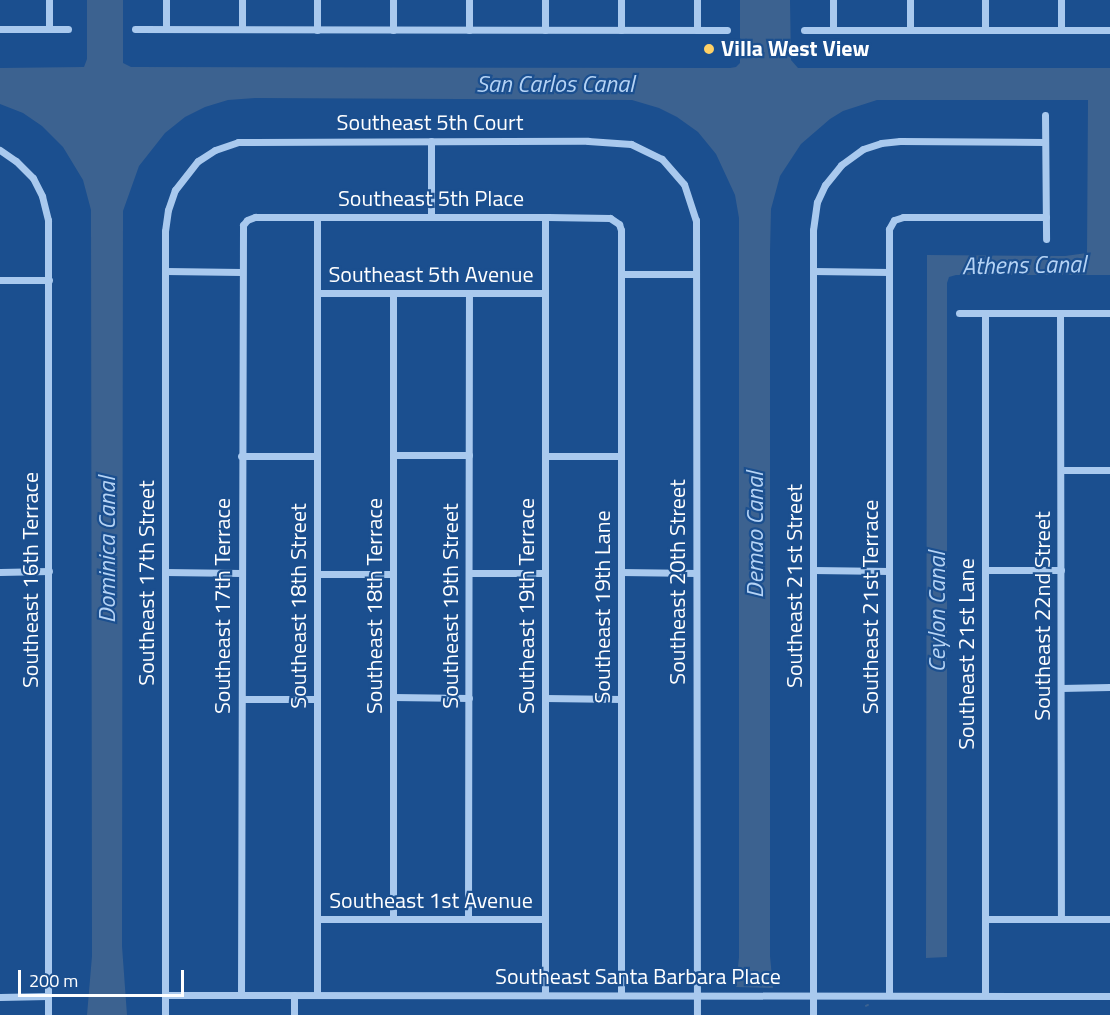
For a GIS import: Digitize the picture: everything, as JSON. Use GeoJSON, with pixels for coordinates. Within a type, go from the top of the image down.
{"type":"FeatureCollection","features":[{"type":"Feature","properties":{"kind":"street"},"geometry":{"type":"LineString","coordinates":[[49,0],[49,29]]}},
{"type":"Feature","properties":{"kind":"street"},"geometry":{"type":"LineString","coordinates":[[165,29],[166,0]]}},
{"type":"Feature","properties":{"kind":"street"},"geometry":{"type":"LineString","coordinates":[[242,0],[242,29]]}},
{"type":"Feature","properties":{"kind":"street"},"geometry":{"type":"LineString","coordinates":[[317,0],[317,30]]}},
{"type":"Feature","properties":{"kind":"street"},"geometry":{"type":"LineString","coordinates":[[393,0],[393,30]]}},
{"type":"Feature","properties":{"kind":"street"},"geometry":{"type":"LineString","coordinates":[[469,0],[469,30]]}},
{"type":"Feature","properties":{"kind":"street"},"geometry":{"type":"LineString","coordinates":[[545,0],[545,30]]}},
{"type":"Feature","properties":{"kind":"street"},"geometry":{"type":"LineString","coordinates":[[621,0],[621,30]]}},
{"type":"Feature","properties":{"kind":"street"},"geometry":{"type":"LineString","coordinates":[[697,0],[697,30]]}},
{"type":"Feature","properties":{"kind":"street"},"geometry":{"type":"LineString","coordinates":[[833,0],[833,30]]}},
{"type":"Feature","properties":{"kind":"street"},"geometry":{"type":"LineString","coordinates":[[910,0],[910,30]]}},
{"type":"Feature","properties":{"kind":"street"},"geometry":{"type":"LineString","coordinates":[[985,0],[985,30]]}},
{"type":"Feature","properties":{"kind":"street"},"geometry":{"type":"LineString","coordinates":[[1061,0],[1061,30]]}},
{"type":"Feature","properties":{"kind":"street"},"geometry":{"type":"LineString","coordinates":[[0,29],[68,29]]}},
{"type":"Feature","properties":{"kind":"street"},"geometry":{"type":"LineString","coordinates":[[135,29],[727,30]]}},
{"type":"Feature","properties":{"kind":"street"},"geometry":{"type":"LineString","coordinates":[[804,30],[1110,30]]}},
{"type":"Feature","properties":{"kind":"street"},"geometry":{"type":"LineString","coordinates":[[1046,115],[1046,239]]}},
{"type":"Feature","properties":{"kind":"street"},"geometry":{"type":"LineString","coordinates":[[431,141],[431,217]]}},
{"type":"Feature","properties":{"kind":"street","name":"Southeast 5th Court"},"geometry":{"type":"LineString","coordinates":[[198,161],[224,146],[245,142],[431,141],[609,141],[631,144],[662,159]]}},
{"type":"Feature","properties":{"kind":"street","name":"Southeast 21st Street"},"geometry":{"type":"LineString","coordinates":[[813,1015],[813,271],[815,211],[825,185],[841,165],[866,148],[890,141],[1045,142]]}},
{"type":"Feature","properties":{"kind":"street","name":"Southeast 16th Terrace"},"geometry":{"type":"LineString","coordinates":[[0,150],[12,157],[33,178],[44,202],[48,220],[48,1015]]}},
{"type":"Feature","properties":{"kind":"street","name":"Southeast 20th Street"},"geometry":{"type":"LineString","coordinates":[[662,159],[679,176],[693,205],[696,228],[697,1015]]}},
{"type":"Feature","properties":{"kind":"street","name":"Southeast 17th Street"},"geometry":{"type":"LineString","coordinates":[[165,1015],[166,222],[170,202],[180,181],[198,161]]}},
{"type":"Feature","properties":{"kind":"street","name":"Southeast 5th Place"},"geometry":{"type":"LineString","coordinates":[[247,220],[255,217],[606,217],[616,220]]}},
{"type":"Feature","properties":{"kind":"street","name":"Southeast 18th Street"},"geometry":{"type":"LineString","coordinates":[[317,217],[317,995]]}},
{"type":"Feature","properties":{"kind":"street","name":"Southeast 19th Terrace"},"geometry":{"type":"LineString","coordinates":[[545,217],[545,995]]}},
{"type":"Feature","properties":{"kind":"street","name":"Southeast 21st Terrace"},"geometry":{"type":"LineString","coordinates":[[889,995],[889,229],[894,220],[903,217],[1046,217]]}},
{"type":"Feature","properties":{"kind":"street","name":"Southeast 17th Terrace"},"geometry":{"type":"LineString","coordinates":[[241,994],[241,272],[242,229],[247,220]]}},
{"type":"Feature","properties":{"kind":"street","name":"Southeast 19th Lane"},"geometry":{"type":"LineString","coordinates":[[616,220],[621,232],[621,995]]}},
{"type":"Feature","properties":{"kind":"street"},"geometry":{"type":"LineString","coordinates":[[165,271],[241,272]]}},
{"type":"Feature","properties":{"kind":"street"},"geometry":{"type":"LineString","coordinates":[[813,271],[889,272]]}},
{"type":"Feature","properties":{"kind":"street"},"geometry":{"type":"LineString","coordinates":[[621,274],[696,274]]}},
{"type":"Feature","properties":{"kind":"street"},"geometry":{"type":"LineString","coordinates":[[0,280],[49,280]]}},
{"type":"Feature","properties":{"kind":"street","name":"Southeast 5th Avenue"},"geometry":{"type":"LineString","coordinates":[[317,293],[544,292]]}},
{"type":"Feature","properties":{"kind":"street","name":"Southeast 18th Terrace"},"geometry":{"type":"LineString","coordinates":[[393,293],[393,919]]}},
{"type":"Feature","properties":{"kind":"street","name":"Southeast 19th Street"},"geometry":{"type":"LineString","coordinates":[[468,919],[469,293]]}},
{"type":"Feature","properties":{"kind":"street"},"geometry":{"type":"LineString","coordinates":[[959,313],[1110,313]]}},
{"type":"Feature","properties":{"kind":"street","name":"Southeast 21st Lane"},"geometry":{"type":"LineString","coordinates":[[985,313],[985,995]]}},
{"type":"Feature","properties":{"kind":"street","name":"Southeast 22nd Street"},"geometry":{"type":"LineString","coordinates":[[1060,313],[1061,919]]}},
{"type":"Feature","properties":{"kind":"street"},"geometry":{"type":"LineString","coordinates":[[393,455],[469,455]]}},
{"type":"Feature","properties":{"kind":"street"},"geometry":{"type":"LineString","coordinates":[[241,456],[317,456]]}},
{"type":"Feature","properties":{"kind":"street"},"geometry":{"type":"LineString","coordinates":[[545,456],[621,456]]}},
{"type":"Feature","properties":{"kind":"street"},"geometry":{"type":"LineString","coordinates":[[1061,470],[1110,470]]}},
{"type":"Feature","properties":{"kind":"street"},"geometry":{"type":"LineString","coordinates":[[813,570],[889,570]]}},
{"type":"Feature","properties":{"kind":"street"},"geometry":{"type":"LineString","coordinates":[[985,570],[1061,570]]}},
{"type":"Feature","properties":{"kind":"street"},"geometry":{"type":"LineString","coordinates":[[0,572],[49,571]]}},
{"type":"Feature","properties":{"kind":"street"},"geometry":{"type":"LineString","coordinates":[[165,572],[241,573]]}},
{"type":"Feature","properties":{"kind":"street"},"geometry":{"type":"LineString","coordinates":[[621,572],[696,573]]}},
{"type":"Feature","properties":{"kind":"street"},"geometry":{"type":"LineString","coordinates":[[469,573],[544,573]]}},
{"type":"Feature","properties":{"kind":"street"},"geometry":{"type":"LineString","coordinates":[[317,574],[393,574]]}},
{"type":"Feature","properties":{"kind":"street"},"geometry":{"type":"LineString","coordinates":[[1061,688],[1110,687]]}},
{"type":"Feature","properties":{"kind":"street"},"geometry":{"type":"LineString","coordinates":[[393,697],[469,698]]}},
{"type":"Feature","properties":{"kind":"street"},"geometry":{"type":"LineString","coordinates":[[545,698],[621,699]]}},
{"type":"Feature","properties":{"kind":"street"},"geometry":{"type":"LineString","coordinates":[[242,699],[317,699]]}},
{"type":"Feature","properties":{"kind":"street","name":"Southeast 1st Avenue"},"geometry":{"type":"LineString","coordinates":[[318,919],[544,919]]}},
{"type":"Feature","properties":{"kind":"street"},"geometry":{"type":"LineString","coordinates":[[985,919],[1110,919]]}},
{"type":"Feature","properties":{"kind":"street","name":"Southeast Santa Barbara Place"},"geometry":{"type":"LineString","coordinates":[[166,995],[1110,996]]}},
{"type":"Feature","properties":{"kind":"street"},"geometry":{"type":"LineString","coordinates":[[294,995],[294,1015]]}},
{"type":"Feature","properties":{"kind":"street"},"geometry":{"type":"LineString","coordinates":[[0,997],[48,996]]}},
{"type":"Feature","properties":{"kind":"water"},"geometry":{"type":"Polygon","coordinates":[[[87,0],[123,0],[123,63],[131,67],[730,68],[740,63],[740,0],[790,0],[791,60],[798,68],[1110,68],[1110,275],[956,275],[949,277],[947,283],[947,957],[926,958],[927,255],[1065,256],[1087,253],[1088,100],[877,100],[843,111],[830,119],[801,144],[780,176],[771,209],[770,252],[770,956],[773,988],[736,987],[739,957],[739,218],[735,195],[716,154],[698,132],[677,117],[659,108],[632,100],[255,98],[228,100],[205,107],[185,117],[165,133],[139,166],[123,211],[122,946],[127,1015],[87,1015],[92,956],[91,210],[83,180],[63,147],[42,126],[23,113],[0,104],[0,68],[84,67],[87,59],[87,0]]]}},
{"type":"Feature","properties":{"kind":"place","name":"Villa West View"},"geometry":{"type":"Point","coordinates":[709,49]}},
{"type":"Feature","properties":{"kind":"water label","name":"San Carlos Canal"},"geometry":{"type":"Point","coordinates":[555,84]}},
{"type":"Feature","properties":{"kind":"water label","name":"Athens Canal"},"geometry":{"type":"Point","coordinates":[1024,265]}},
{"type":"Feature","properties":{"kind":"water label","name":"Demao Canal"},"geometry":{"type":"Point","coordinates":[755,535]}},
{"type":"Feature","properties":{"kind":"water label","name":"Dominica Canal"},"geometry":{"type":"Point","coordinates":[107,550]}},
{"type":"Feature","properties":{"kind":"water label","name":"Ceylon Canal"},"geometry":{"type":"Point","coordinates":[937,612]}}]}
